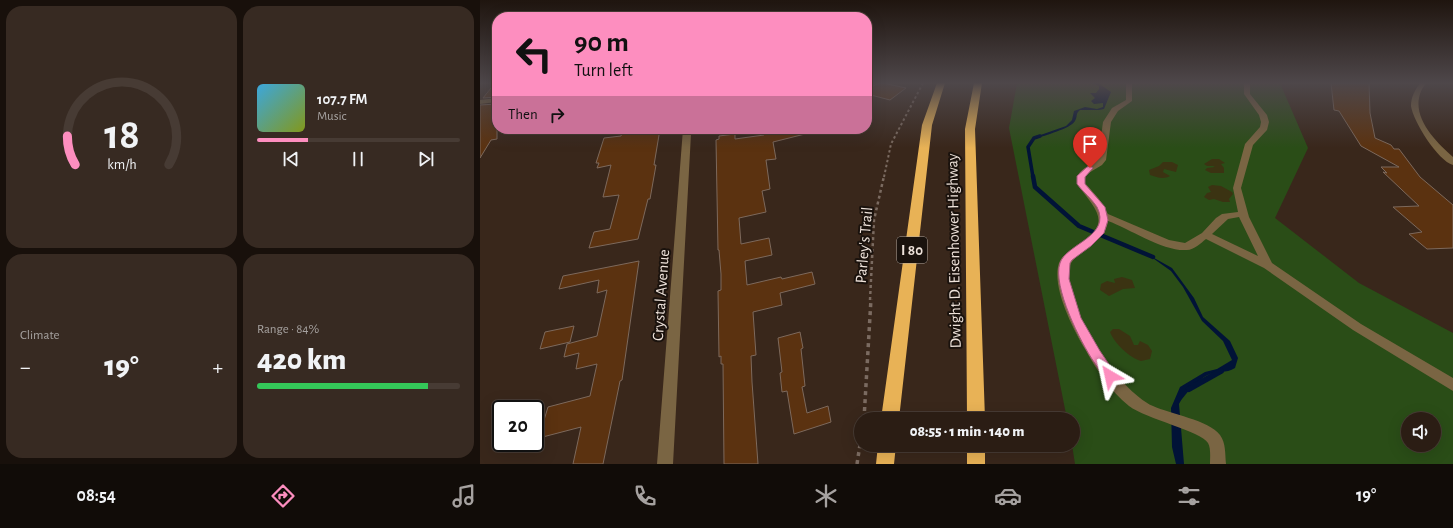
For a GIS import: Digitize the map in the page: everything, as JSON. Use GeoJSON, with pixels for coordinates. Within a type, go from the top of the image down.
{"type":"FeatureCollection","features":[{"type":"Feature","properties":{"kind":"highway","name":"Dwight D. Eisenhower Highway"},"geometry":{"type":"LineString","coordinates":[[891,412],[927,125],[934,105]]}},
{"type":"Feature","properties":{"kind":"highway","name":"Dwight D. Eisenhower Highway"},"geometry":{"type":"LineString","coordinates":[[974,105],[970,129],[976,412]]}},
{"type":"Feature","properties":{"kind":"highway"},"geometry":{"type":"LineString","coordinates":[[885,464],[886,452]]}},
{"type":"Feature","properties":{"kind":"highway"},"geometry":{"type":"LineString","coordinates":[[976,452],[976,464]]}},
{"type":"Feature","properties":{"kind":"street"},"geometry":{"type":"LineString","coordinates":[[480,106],[491,105]]}},
{"type":"Feature","properties":{"kind":"street"},"geometry":{"type":"LineString","coordinates":[[1123,105],[1115,110],[1107,122],[1102,160],[1081,176],[1081,184],[1101,207],[1104,216],[1097,234],[1087,244],[1074,253],[1065,263],[1064,279],[1071,307],[1088,343],[1104,368],[1132,400],[1153,412],[1208,433],[1216,442],[1218,464]]}},
{"type":"Feature","properties":{"kind":"street"},"geometry":{"type":"LineString","coordinates":[[1255,105],[1263,116],[1265,122],[1264,128],[1249,144],[1237,188],[1243,214],[1268,265]]}},
{"type":"Feature","properties":{"kind":"street"},"geometry":{"type":"LineString","coordinates":[[1415,105],[1418,118],[1431,139],[1453,162]]}},
{"type":"Feature","properties":{"kind":"street","name":"Crystal Avenue"},"geometry":{"type":"LineString","coordinates":[[665,464],[687,134]]}},
{"type":"Feature","properties":{"kind":"street"},"geometry":{"type":"LineString","coordinates":[[1104,216],[1119,221],[1159,240],[1178,246],[1187,247],[1206,235],[1219,220],[1225,216],[1243,214]]}},
{"type":"Feature","properties":{"kind":"street"},"geometry":{"type":"LineString","coordinates":[[1206,235],[1268,265],[1357,327],[1453,385]]}},
{"type":"Feature","properties":{"kind":"path","name":"Parley's Trail"},"geometry":{"type":"LineString","coordinates":[[865,412],[874,220],[891,144],[912,105]]}},
{"type":"Feature","properties":{"kind":"path"},"geometry":{"type":"LineString","coordinates":[[857,464],[859,452]]}},
{"type":"Feature","properties":{"kind":"green space"},"geometry":{"type":"Polygon","coordinates":[[[1013,105],[1289,105],[1308,148],[1275,218],[1359,283],[1453,333],[1453,464],[1075,464],[1073,452],[1080,452],[1080,412],[1066,412],[1009,128],[1013,105]]]}},
{"type":"Feature","properties":{"kind":"sand"},"geometry":{"type":"Polygon","coordinates":[[[1212,159],[1219,159],[1225,163],[1221,164],[1224,168],[1224,173],[1211,173],[1205,170],[1207,168],[1215,167],[1204,164],[1212,159]]]}},
{"type":"Feature","properties":{"kind":"sand"},"geometry":{"type":"Polygon","coordinates":[[[1163,162],[1172,162],[1178,165],[1176,172],[1164,169],[1163,172],[1170,176],[1165,178],[1150,175],[1149,170],[1159,166],[1163,162]]]}},
{"type":"Feature","properties":{"kind":"sand"},"geometry":{"type":"Polygon","coordinates":[[[1212,185],[1221,186],[1232,192],[1233,194],[1229,199],[1230,202],[1223,202],[1214,199],[1209,200],[1204,197],[1207,193],[1211,192],[1208,187],[1212,185]]]}},
{"type":"Feature","properties":{"kind":"sand"},"geometry":{"type":"Polygon","coordinates":[[[1122,277],[1132,280],[1135,288],[1123,289],[1109,296],[1100,290],[1101,284],[1107,281],[1115,283],[1114,279],[1122,277]]]}},
{"type":"Feature","properties":{"kind":"sand"},"geometry":{"type":"Polygon","coordinates":[[[1113,329],[1119,329],[1130,336],[1134,345],[1138,345],[1140,341],[1148,345],[1152,351],[1150,359],[1141,361],[1127,353],[1112,336],[1110,332],[1113,329]]]}},
{"type":"Feature","properties":{"kind":"water"},"geometry":{"type":"Polygon","coordinates":[[[1103,105],[1106,105],[1104,109],[1080,110],[1075,121],[1068,127],[1035,139],[1032,138],[1066,126],[1072,120],[1074,111],[1085,107],[1097,109],[1103,107],[1103,105]]]}},
{"type":"Feature","properties":{"kind":"water"},"geometry":{"type":"Polygon","coordinates":[[[1147,254],[1172,268],[1194,298],[1203,317],[1230,341],[1238,358],[1235,368],[1205,377],[1192,388],[1179,404],[1184,464],[1176,464],[1172,447],[1171,408],[1180,387],[1205,372],[1217,369],[1232,360],[1223,341],[1202,321],[1183,287],[1171,271],[1147,254]]]}},
{"type":"Feature","properties":{"kind":"building"},"geometry":{"type":"Polygon","coordinates":[[[480,105],[492,105],[492,134],[497,134],[497,139],[491,140],[480,158],[480,105]]]}},
{"type":"Feature","properties":{"kind":"building"},"geometry":{"type":"Polygon","coordinates":[[[1333,105],[1370,105],[1375,138],[1391,145],[1394,149],[1399,149],[1420,177],[1453,205],[1453,248],[1427,249],[1409,234],[1422,232],[1393,207],[1419,206],[1383,172],[1387,173],[1381,167],[1399,167],[1361,146],[1339,111],[1334,110],[1333,105]]]}},
{"type":"Feature","properties":{"kind":"building"},"geometry":{"type":"Polygon","coordinates":[[[622,134],[659,134],[650,199],[648,199],[638,239],[589,248],[594,232],[610,229],[619,195],[603,197],[611,165],[597,168],[599,163],[596,163],[604,138],[621,136],[622,134]]]}},
{"type":"Feature","properties":{"kind":"building"},"geometry":{"type":"Polygon","coordinates":[[[735,134],[735,139],[764,135],[805,134],[773,142],[776,159],[766,160],[770,189],[762,191],[766,212],[739,218],[741,244],[769,238],[772,255],[745,261],[747,285],[812,272],[815,284],[780,293],[782,305],[753,312],[756,355],[751,356],[758,464],[724,464],[723,364],[721,364],[721,356],[719,357],[718,291],[721,290],[721,274],[718,250],[716,140],[719,139],[719,136],[735,134]]]}},
{"type":"Feature","properties":{"kind":"building"},"geometry":{"type":"Polygon","coordinates":[[[639,261],[622,380],[620,381],[603,464],[573,464],[581,427],[544,437],[544,420],[548,407],[590,396],[597,364],[576,369],[579,353],[564,357],[567,344],[597,336],[607,290],[597,293],[599,280],[559,289],[563,276],[639,261]]]}},
{"type":"Feature","properties":{"kind":"building"},"geometry":{"type":"Polygon","coordinates":[[[574,326],[570,342],[540,349],[545,332],[574,326]]]}},
{"type":"Feature","properties":{"kind":"building"},"geometry":{"type":"Polygon","coordinates":[[[800,332],[803,348],[801,349],[805,386],[802,387],[807,413],[828,406],[831,422],[794,434],[787,391],[782,392],[780,373],[782,372],[778,338],[800,332]]]}},
{"type":"Feature","properties":{"kind":"waterway"},"geometry":{"type":"LineString","coordinates":[[1033,177],[1028,147],[1034,138],[1040,136]]}},
{"type":"Feature","properties":{"kind":"waterway"},"geometry":{"type":"LineString","coordinates":[[1033,176],[1035,187],[1079,226],[1153,257]]}},
{"type":"Feature","properties":{"kind":"waterway"},"geometry":{"type":"LineString","coordinates":[[1189,389],[1221,371]]}},
{"type":"Feature","properties":{"kind":"route"},"geometry":{"type":"LineString","coordinates":[[1090,168],[1083,173],[1080,181],[1101,207],[1104,220],[1100,231],[1087,244],[1068,258],[1063,271],[1067,292],[1075,318],[1088,343],[1110,376]]}}]}
